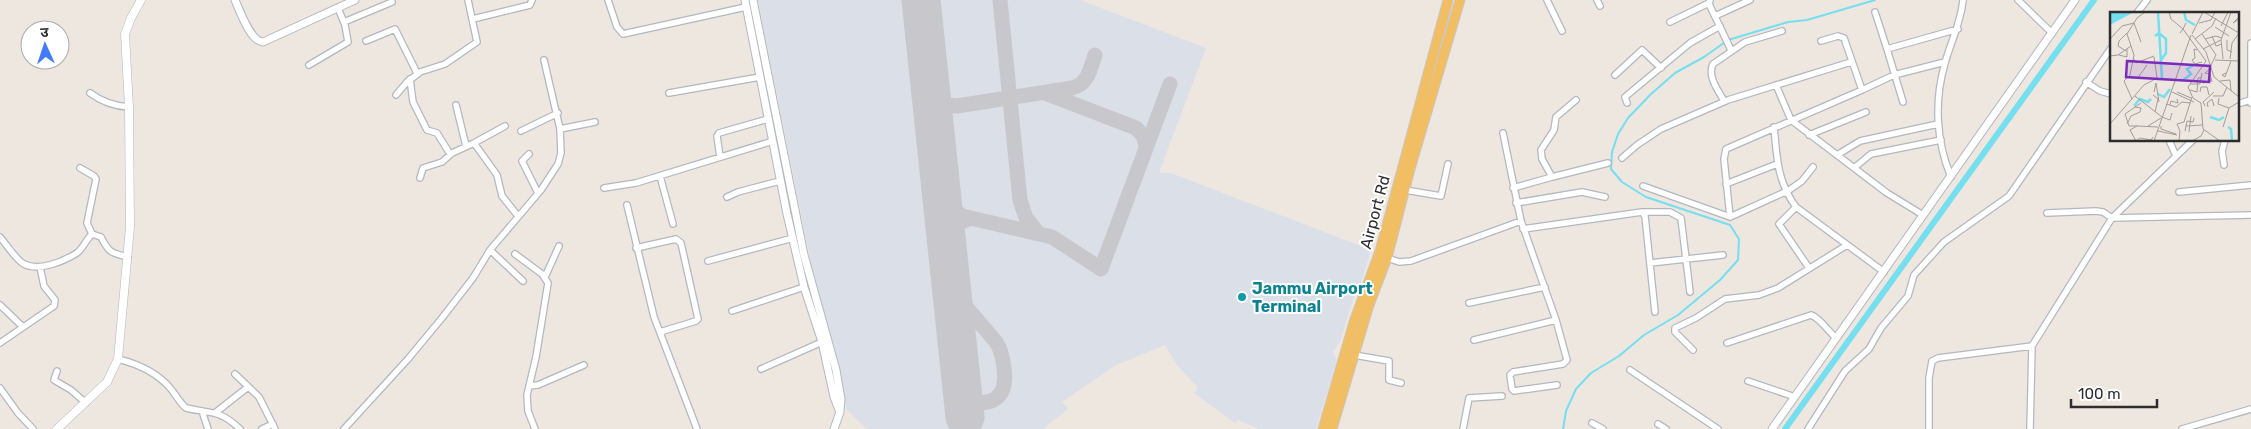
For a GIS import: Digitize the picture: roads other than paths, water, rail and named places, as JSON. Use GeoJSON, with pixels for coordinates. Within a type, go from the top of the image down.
{"type":"FeatureCollection","features":[{"type":"Feature","properties":{"kind":"main road"},"geometry":{"type":"LineString","coordinates":[[58,429],[106,382],[118,359],[130,227],[129,107],[125,34],[130,18],[141,0]]}},
{"type":"Feature","properties":{"kind":"main road","name":"Airport Rd"},"geometry":{"type":"LineString","coordinates":[[1323,429],[1354,322],[1380,251],[1448,0]]}},
{"type":"Feature","properties":{"kind":"main road"},"geometry":{"type":"LineString","coordinates":[[1332,429],[1369,305],[1387,258],[1460,0]]}},
{"type":"Feature","properties":{"kind":"street"},"geometry":{"type":"LineString","coordinates":[[235,0],[253,36],[259,42],[263,42],[355,0]]}},
{"type":"Feature","properties":{"kind":"street"},"geometry":{"type":"LineString","coordinates":[[396,95],[410,78],[418,73],[445,64],[476,44],[478,40],[468,0]]}},
{"type":"Feature","properties":{"kind":"street"},"geometry":{"type":"LineString","coordinates":[[473,19],[530,5],[532,0]]}},
{"type":"Feature","properties":{"kind":"street"},"geometry":{"type":"LineString","coordinates":[[608,0],[616,27],[623,34],[745,4],[780,181],[804,287],[822,342],[834,397],[840,412]]}},
{"type":"Feature","properties":{"kind":"street"},"geometry":{"type":"LineString","coordinates":[[753,0],[804,255],[836,370],[841,399],[840,412],[834,429]]}},
{"type":"Feature","properties":{"kind":"street"},"geometry":{"type":"LineString","coordinates":[[1547,0],[1562,31]]}},
{"type":"Feature","properties":{"kind":"street"},"geometry":{"type":"LineString","coordinates":[[1597,0],[1600,6]]}},
{"type":"Feature","properties":{"kind":"street"},"geometry":{"type":"LineString","coordinates":[[1716,16],[1750,0]]}},
{"type":"Feature","properties":{"kind":"street"},"geometry":{"type":"LineString","coordinates":[[1951,177],[1943,156],[1938,124],[1938,96],[1945,62],[1958,29],[1963,0]]}},
{"type":"Feature","properties":{"kind":"street"},"geometry":{"type":"LineString","coordinates":[[2018,0],[2052,33]]}},
{"type":"Feature","properties":{"kind":"street"},"geometry":{"type":"LineString","coordinates":[[1772,429],[2075,0]]}},
{"type":"Feature","properties":{"kind":"street"},"geometry":{"type":"LineString","coordinates":[[2138,12],[2147,0]]}},
{"type":"Feature","properties":{"kind":"street"},"geometry":{"type":"LineString","coordinates":[[1670,22],[1709,1],[1731,49]]}},
{"type":"Feature","properties":{"kind":"street"},"geometry":{"type":"LineString","coordinates":[[344,22],[392,2]]}},
{"type":"Feature","properties":{"kind":"street"},"geometry":{"type":"LineString","coordinates":[[309,65],[348,42],[344,22],[338,8]]}},
{"type":"Feature","properties":{"kind":"street"},"geometry":{"type":"LineString","coordinates":[[1875,12],[1902,102]]}},
{"type":"Feature","properties":{"kind":"street"},"geometry":{"type":"LineString","coordinates":[[1627,103],[1626,96],[1695,40],[1720,26]]}},
{"type":"Feature","properties":{"kind":"street"},"geometry":{"type":"LineString","coordinates":[[1887,49],[1958,29]]}},
{"type":"Feature","properties":{"kind":"street"},"geometry":{"type":"LineString","coordinates":[[366,41],[396,30],[418,73]]}},
{"type":"Feature","properties":{"kind":"street"},"geometry":{"type":"LineString","coordinates":[[1724,102],[1710,70],[1715,61],[1731,49],[1751,39],[1782,31]]}},
{"type":"Feature","properties":{"kind":"street"},"geometry":{"type":"LineString","coordinates":[[1821,40],[1838,36],[1844,38],[1862,90]]}},
{"type":"Feature","properties":{"kind":"street"},"geometry":{"type":"LineString","coordinates":[[2238,104],[2251,101],[2251,43]]}},
{"type":"Feature","properties":{"kind":"street"},"geometry":{"type":"LineString","coordinates":[[1808,429],[1845,371],[1869,349],[1880,328],[1908,296],[1914,276],[1944,242],[2009,196],[2110,49]]}},
{"type":"Feature","properties":{"kind":"street"},"geometry":{"type":"LineString","coordinates":[[1615,75],[1642,50],[1661,68]]}},
{"type":"Feature","properties":{"kind":"street"},"geometry":{"type":"LineString","coordinates":[[344,429],[408,359],[442,318],[473,278],[490,250],[538,193],[560,159],[558,113],[544,60]]}},
{"type":"Feature","properties":{"kind":"street"},"geometry":{"type":"LineString","coordinates":[[1622,158],[1660,129],[1724,102],[1851,62]]}},
{"type":"Feature","properties":{"kind":"street"},"geometry":{"type":"LineString","coordinates":[[1730,217],[1724,159],[1726,149],[1894,75],[1945,62]]}},
{"type":"Feature","properties":{"kind":"street"},"geometry":{"type":"LineString","coordinates":[[670,93],[760,77]]}},
{"type":"Feature","properties":{"kind":"street"},"geometry":{"type":"LineString","coordinates":[[410,78],[413,102],[427,130],[437,133],[451,154]]}},
{"type":"Feature","properties":{"kind":"street"},"geometry":{"type":"LineString","coordinates":[[2086,82],[2100,91],[2110,94]]}},
{"type":"Feature","properties":{"kind":"street"},"geometry":{"type":"LineString","coordinates":[[1776,85],[1791,120],[1887,193],[1924,215]]}},
{"type":"Feature","properties":{"kind":"street"},"geometry":{"type":"LineString","coordinates":[[90,92],[100,100],[129,107]]}},
{"type":"Feature","properties":{"kind":"street"},"geometry":{"type":"LineString","coordinates":[[1552,178],[1542,159],[1541,150],[1554,130],[1556,117],[1576,100]]}},
{"type":"Feature","properties":{"kind":"street"},"geometry":{"type":"LineString","coordinates":[[456,105],[466,146]]}},
{"type":"Feature","properties":{"kind":"street"},"geometry":{"type":"LineString","coordinates":[[1809,135],[1866,112]]}},
{"type":"Feature","properties":{"kind":"street"},"geometry":{"type":"LineString","coordinates":[[521,132],[558,113]]}},
{"type":"Feature","properties":{"kind":"street"},"geometry":{"type":"LineString","coordinates":[[720,157],[717,138],[719,133],[768,119]]}},
{"type":"Feature","properties":{"kind":"street"},"geometry":{"type":"LineString","coordinates":[[560,129],[595,122]]}},
{"type":"Feature","properties":{"kind":"street"},"geometry":{"type":"LineString","coordinates":[[1837,155],[1860,141],[1938,124]]}},
{"type":"Feature","properties":{"kind":"street"},"geometry":{"type":"LineString","coordinates":[[420,178],[423,168],[442,162],[451,154],[505,126]]}},
{"type":"Feature","properties":{"kind":"street"},"geometry":{"type":"LineString","coordinates":[[1774,127],[1777,164],[1785,192],[1796,206],[1884,272]]}},
{"type":"Feature","properties":{"kind":"street"},"geometry":{"type":"LineString","coordinates":[[1503,133],[1516,204],[1523,229],[1556,320],[1566,361],[1563,364],[1513,372],[1510,376],[1512,389],[1514,391],[1557,385]]}},
{"type":"Feature","properties":{"kind":"street"},"geometry":{"type":"LineString","coordinates":[[1854,168],[1871,154],[1941,140]]}},
{"type":"Feature","properties":{"kind":"street"},"geometry":{"type":"LineString","coordinates":[[604,188],[660,176],[773,141]]}},
{"type":"Feature","properties":{"kind":"street"},"geometry":{"type":"LineString","coordinates":[[2169,141],[2176,156]]}},
{"type":"Feature","properties":{"kind":"street"},"geometry":{"type":"LineString","coordinates":[[2030,429],[2032,346],[2112,218],[2192,141]]}},
{"type":"Feature","properties":{"kind":"street"},"geometry":{"type":"LineString","coordinates":[[2224,165],[2222,151],[2225,141]]}},
{"type":"Feature","properties":{"kind":"street"},"geometry":{"type":"LineString","coordinates":[[474,143],[497,175],[502,196],[518,216]]}},
{"type":"Feature","properties":{"kind":"street"},"geometry":{"type":"LineString","coordinates":[[529,154],[522,160],[538,193]]}},
{"type":"Feature","properties":{"kind":"street"},"geometry":{"type":"LineString","coordinates":[[1513,188],[1608,163]]}},
{"type":"Feature","properties":{"kind":"street"},"geometry":{"type":"LineString","coordinates":[[1405,190],[1440,196],[1448,164]]}},
{"type":"Feature","properties":{"kind":"street"},"geometry":{"type":"LineString","coordinates":[[1726,184],[1777,164]]}},
{"type":"Feature","properties":{"kind":"street"},"geometry":{"type":"LineString","coordinates":[[1643,186],[1730,217],[1785,192],[1802,181],[1813,167]]}},
{"type":"Feature","properties":{"kind":"street"},"geometry":{"type":"LineString","coordinates":[[80,168],[94,176],[96,180],[86,223],[92,234],[101,237],[112,254],[128,257]]}},
{"type":"Feature","properties":{"kind":"street"},"geometry":{"type":"LineString","coordinates":[[660,176],[673,224]]}},
{"type":"Feature","properties":{"kind":"street"},"geometry":{"type":"LineString","coordinates":[[727,197],[734,193],[780,181]]}},
{"type":"Feature","properties":{"kind":"street"},"geometry":{"type":"LineString","coordinates":[[2179,192],[2251,184]]}},
{"type":"Feature","properties":{"kind":"street"},"geometry":{"type":"LineString","coordinates":[[1516,204],[1582,192],[1605,197]]}},
{"type":"Feature","properties":{"kind":"street"},"geometry":{"type":"LineString","coordinates":[[627,205],[648,300],[697,429]]}},
{"type":"Feature","properties":{"kind":"street"},"geometry":{"type":"LineString","coordinates":[[1796,206],[1779,224],[1810,268]]}},
{"type":"Feature","properties":{"kind":"street"},"geometry":{"type":"LineString","coordinates":[[2048,213],[2096,210],[2112,218],[2251,216]]}},
{"type":"Feature","properties":{"kind":"street"},"geometry":{"type":"LineString","coordinates":[[1523,229],[1642,212],[1670,212],[1681,218],[1690,292]]}},
{"type":"Feature","properties":{"kind":"street"},"geometry":{"type":"LineString","coordinates":[[1642,212],[1655,312]]}},
{"type":"Feature","properties":{"kind":"street"},"geometry":{"type":"LineString","coordinates":[[1387,258],[1399,262],[1411,261],[1521,221]]}},
{"type":"Feature","properties":{"kind":"street"},"geometry":{"type":"LineString","coordinates":[[0,237],[23,263],[40,267],[77,252],[92,234]]}},
{"type":"Feature","properties":{"kind":"street"},"geometry":{"type":"LineString","coordinates":[[708,261],[793,238]]}},
{"type":"Feature","properties":{"kind":"street"},"geometry":{"type":"LineString","coordinates":[[636,248],[676,239],[681,243],[698,319],[660,332]]}},
{"type":"Feature","properties":{"kind":"street"},"geometry":{"type":"LineString","coordinates":[[1693,350],[1675,332],[1675,328],[1696,318],[1725,299],[1770,291],[1847,245]]}},
{"type":"Feature","properties":{"kind":"street"},"geometry":{"type":"LineString","coordinates":[[545,277],[559,246]]}},
{"type":"Feature","properties":{"kind":"street"},"geometry":{"type":"LineString","coordinates":[[490,250],[523,280]]}},
{"type":"Feature","properties":{"kind":"street"},"geometry":{"type":"LineString","coordinates":[[515,254],[545,277],[548,287],[529,386],[528,410],[535,429]]}},
{"type":"Feature","properties":{"kind":"street"},"geometry":{"type":"LineString","coordinates":[[1650,263],[1723,255]]}},
{"type":"Feature","properties":{"kind":"street"},"geometry":{"type":"LineString","coordinates":[[0,343],[56,303],[44,286],[40,267]]}},
{"type":"Feature","properties":{"kind":"street"},"geometry":{"type":"LineString","coordinates":[[732,311],[804,287]]}},
{"type":"Feature","properties":{"kind":"street"},"geometry":{"type":"LineString","coordinates":[[1469,303],[1545,287]]}},
{"type":"Feature","properties":{"kind":"street"},"geometry":{"type":"LineString","coordinates":[[0,305],[23,327]]}},
{"type":"Feature","properties":{"kind":"street"},"geometry":{"type":"LineString","coordinates":[[1727,342],[1811,315],[1817,317],[1823,327],[1836,338]]}},
{"type":"Feature","properties":{"kind":"street"},"geometry":{"type":"LineString","coordinates":[[1474,340],[1556,320]]}},
{"type":"Feature","properties":{"kind":"street"},"geometry":{"type":"LineString","coordinates":[[761,369],[822,342]]}},
{"type":"Feature","properties":{"kind":"street"},"geometry":{"type":"LineString","coordinates":[[1928,429],[1929,378],[1932,361],[1938,358],[2032,346]]}},
{"type":"Feature","properties":{"kind":"street"},"geometry":{"type":"LineString","coordinates":[[1354,355],[1389,361],[1389,380],[1401,383]]}},
{"type":"Feature","properties":{"kind":"street"},"geometry":{"type":"LineString","coordinates":[[118,359],[144,367],[170,388],[186,408],[215,413],[229,419],[240,429]]}},
{"type":"Feature","properties":{"kind":"street"},"geometry":{"type":"LineString","coordinates":[[529,386],[538,385],[584,366]]}},
{"type":"Feature","properties":{"kind":"street"},"geometry":{"type":"LineString","coordinates":[[1630,370],[1718,429]]}},
{"type":"Feature","properties":{"kind":"street"},"geometry":{"type":"LineString","coordinates":[[58,371],[54,380],[71,390],[86,403]]}},
{"type":"Feature","properties":{"kind":"street"},"geometry":{"type":"LineString","coordinates":[[235,374],[259,397],[274,427],[262,429]]}},
{"type":"Feature","properties":{"kind":"street"},"geometry":{"type":"LineString","coordinates":[[1748,381],[1794,397]]}},
{"type":"Feature","properties":{"kind":"street"},"geometry":{"type":"LineString","coordinates":[[215,413],[248,387]]}},
{"type":"Feature","properties":{"kind":"street"},"geometry":{"type":"LineString","coordinates":[[0,388],[3,398],[33,429]]}},
{"type":"Feature","properties":{"kind":"street"},"geometry":{"type":"LineString","coordinates":[[1463,429],[1469,398],[1502,396]]}},
{"type":"Feature","properties":{"kind":"street"},"geometry":{"type":"LineString","coordinates":[[2182,429],[2251,409]]}},
{"type":"Feature","properties":{"kind":"street"},"geometry":{"type":"LineString","coordinates":[[202,410],[208,429]]}},
{"type":"Feature","properties":{"kind":"street"},"geometry":{"type":"LineString","coordinates":[[1592,424],[1603,429]]}},
{"type":"Feature","properties":{"kind":"street"},"geometry":{"type":"LineString","coordinates":[[1658,424],[1666,429]]}},
{"type":"Feature","properties":{"kind":"waterway"},"geometry":{"type":"LineString","coordinates":[[1563,429],[1566,411],[1576,389],[1591,373],[1619,356],[1644,335],[1678,315],[1720,280],[1738,260],[1739,239],[1730,225],[1646,197],[1622,182],[1611,169],[1612,152],[1618,134],[1628,118],[1675,73],[1704,57],[1728,40],[1788,22],[1807,20],[1875,0]]}},
{"type":"Feature","properties":{"kind":"waterway"},"geometry":{"type":"LineString","coordinates":[[1785,429],[2094,0]]}},
{"type":"Feature","properties":{"kind":"place","name":"Jammu Airport Terminal"},"geometry":{"type":"Point","coordinates":[1242,297]}}]}
